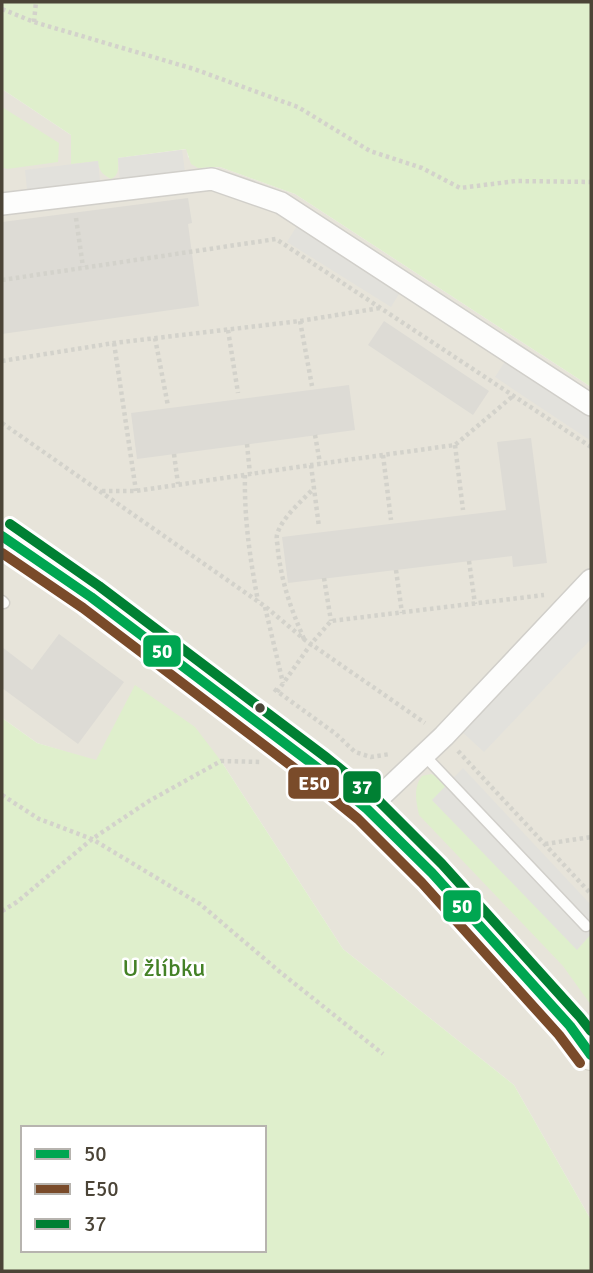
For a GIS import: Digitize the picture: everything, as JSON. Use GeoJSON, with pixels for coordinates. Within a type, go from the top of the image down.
{"type":"FeatureCollection","features":[{"type":"Feature","properties":{"kind":"street"},"geometry":{"type":"LineString","coordinates":[[2,204],[212,179],[281,203],[591,405]]}},
{"type":"Feature","properties":{"kind":"street"},"geometry":{"type":"LineString","coordinates":[[2,536],[91,597],[319,769],[367,809],[497,943],[570,1026],[591,1055]]}},
{"type":"Feature","properties":{"kind":"street"},"geometry":{"type":"LineString","coordinates":[[367,809],[444,736],[591,580]]}},
{"type":"Feature","properties":{"kind":"lane"},"geometry":{"type":"LineString","coordinates":[[424,755],[586,926]]}},
{"type":"Feature","properties":{"kind":"path"},"geometry":{"type":"LineString","coordinates":[[34,22],[36,2]]}},
{"type":"Feature","properties":{"kind":"path"},"geometry":{"type":"LineString","coordinates":[[2,9],[34,22],[194,69],[298,107],[370,151],[422,168],[460,188],[516,181],[591,182]]}},
{"type":"Feature","properties":{"kind":"path"},"geometry":{"type":"LineString","coordinates":[[75,208],[83,267]]}},
{"type":"Feature","properties":{"kind":"path"},"geometry":{"type":"LineString","coordinates":[[2,280],[276,239],[591,447]]}},
{"type":"Feature","properties":{"kind":"path"},"geometry":{"type":"LineString","coordinates":[[2,361],[114,343],[300,321],[381,308]]}},
{"type":"Feature","properties":{"kind":"path"},"geometry":{"type":"LineString","coordinates":[[300,321],[312,386]]}},
{"type":"Feature","properties":{"kind":"path"},"geometry":{"type":"LineString","coordinates":[[228,330],[238,393]]}},
{"type":"Feature","properties":{"kind":"path"},"geometry":{"type":"LineString","coordinates":[[155,338],[168,406]]}},
{"type":"Feature","properties":{"kind":"path"},"geometry":{"type":"LineString","coordinates":[[114,343],[135,491]]}},
{"type":"Feature","properties":{"kind":"path"},"geometry":{"type":"LineString","coordinates":[[99,491],[135,491],[311,464],[455,446],[513,396]]}},
{"type":"Feature","properties":{"kind":"path"},"geometry":{"type":"LineString","coordinates":[[2,422],[265,607],[305,640],[444,736],[591,894]]}},
{"type":"Feature","properties":{"kind":"path"},"geometry":{"type":"LineString","coordinates":[[315,435],[320,463]]}},
{"type":"Feature","properties":{"kind":"path"},"geometry":{"type":"LineString","coordinates":[[247,444],[248,474],[244,505],[258,602]]}},
{"type":"Feature","properties":{"kind":"path"},"geometry":{"type":"LineString","coordinates":[[455,446],[463,510]]}},
{"type":"Feature","properties":{"kind":"path"},"geometry":{"type":"LineString","coordinates":[[174,454],[178,484]]}},
{"type":"Feature","properties":{"kind":"path"},"geometry":{"type":"LineString","coordinates":[[383,455],[391,520]]}},
{"type":"Feature","properties":{"kind":"path"},"geometry":{"type":"LineString","coordinates":[[311,464],[319,527]]}},
{"type":"Feature","properties":{"kind":"path"},"geometry":{"type":"LineString","coordinates":[[305,640],[282,581],[277,536],[296,506],[314,488]]}},
{"type":"Feature","properties":{"kind":"path"},"geometry":{"type":"LineString","coordinates":[[469,561],[475,604]]}},
{"type":"Feature","properties":{"kind":"path"},"geometry":{"type":"LineString","coordinates":[[396,570],[402,612]]}},
{"type":"Feature","properties":{"kind":"path"},"geometry":{"type":"LineString","coordinates":[[324,578],[331,621]]}},
{"type":"Feature","properties":{"kind":"path"},"geometry":{"type":"LineString","coordinates":[[336,734],[276,691],[331,621],[549,594]]}},
{"type":"Feature","properties":{"kind":"path"},"geometry":{"type":"LineString","coordinates":[[265,607],[283,684]]}},
{"type":"Feature","properties":{"kind":"path"},"geometry":{"type":"LineString","coordinates":[[2,911],[17,902],[92,839],[149,801],[221,761],[260,760],[270,768]]}},
{"type":"Feature","properties":{"kind":"path"},"geometry":{"type":"LineString","coordinates":[[2,795],[39,819],[92,839],[200,904],[383,1054]]}},
{"type":"Feature","properties":{"kind":"path"},"geometry":{"type":"LineString","coordinates":[[545,844],[591,837]]}},
{"type":"Feature","properties":{"kind":"shaded area"},"geometry":{"type":"Polygon","coordinates":[[[2,89],[71,135],[118,158],[187,149],[188,157],[206,169],[220,167],[295,194],[591,387],[591,1220],[514,1085],[343,949],[221,761],[96,761],[37,743],[2,718],[2,89]]]}},
{"type":"Feature","properties":{"kind":"shaded area"},"geometry":{"type":"Polygon","coordinates":[[[182,150],[185,172],[120,180],[118,158],[182,150]]]}},
{"type":"Feature","properties":{"kind":"shaded area"},"geometry":{"type":"Polygon","coordinates":[[[98,161],[100,181],[27,190],[25,170],[98,161]]]}},
{"type":"Feature","properties":{"kind":"shaded area"},"geometry":{"type":"Polygon","coordinates":[[[298,224],[402,289],[391,307],[287,242],[298,224]]]}},
{"type":"Feature","properties":{"kind":"shaded area"},"geometry":{"type":"Polygon","coordinates":[[[506,360],[591,416],[591,441],[495,377],[506,360]]]}},
{"type":"Feature","properties":{"kind":"shaded area"},"geometry":{"type":"Polygon","coordinates":[[[591,591],[591,639],[484,752],[460,730],[591,591]]]}},
{"type":"Feature","properties":{"kind":"shaded area"},"geometry":{"type":"Polygon","coordinates":[[[463,768],[591,905],[591,934],[577,950],[432,800],[463,768]]]}},
{"type":"Feature","properties":{"kind":"green space"},"geometry":{"type":"Polygon","coordinates":[[[2,2],[591,2],[591,387],[295,194],[220,167],[198,168],[191,164],[186,149],[118,158],[117,173],[111,179],[102,172],[98,161],[71,164],[71,135],[2,89],[2,2]]]}},
{"type":"Feature","properties":{"kind":"green space"},"geometry":{"type":"Polygon","coordinates":[[[2,107],[59,143],[58,162],[7,169],[2,167],[2,107]]]}},
{"type":"Feature","properties":{"kind":"green space","name":"U žlíbku"},"geometry":{"type":"Polygon","coordinates":[[[135,685],[195,727],[221,761],[343,949],[514,1085],[591,1220],[591,1271],[2,1271],[2,718],[37,743],[96,760],[135,685]]]}},
{"type":"Feature","properties":{"kind":"green space"},"geometry":{"type":"Polygon","coordinates":[[[431,774],[448,784],[433,801],[577,949],[591,934],[591,1005],[563,966],[419,815],[417,785],[422,776],[431,774]]]}},
{"type":"Feature","properties":{"kind":"building"},"geometry":{"type":"Polygon","coordinates":[[[188,198],[192,223],[188,224],[199,306],[2,334],[2,222],[188,198]]]}},
{"type":"Feature","properties":{"kind":"building"},"geometry":{"type":"Polygon","coordinates":[[[384,321],[489,391],[473,415],[368,345],[384,321]]]}},
{"type":"Feature","properties":{"kind":"building"},"geometry":{"type":"Polygon","coordinates":[[[349,385],[355,430],[137,459],[131,413],[349,385]]]}},
{"type":"Feature","properties":{"kind":"building"},"geometry":{"type":"Polygon","coordinates":[[[531,438],[547,563],[513,567],[512,556],[288,583],[282,537],[506,510],[497,442],[531,438]]]}},
{"type":"Feature","properties":{"kind":"building"},"geometry":{"type":"Polygon","coordinates":[[[59,634],[124,682],[78,744],[2,688],[2,647],[32,670],[59,634]]]}},
{"type":"Feature","properties":{"kind":"transit line","name":"37"},"geometry":{"type":"LineString","coordinates":[[10,524],[99,586],[376,798],[442,864],[591,1031]]}},
{"type":"Feature","properties":{"kind":"transit line","name":"50"},"geometry":{"type":"LineString","coordinates":[[2,536],[91,597],[319,769],[367,809],[432,873],[570,1026],[591,1055]]}},
{"type":"Feature","properties":{"kind":"transit line","name":"E50"},"geometry":{"type":"LineString","coordinates":[[2,553],[83,608],[358,819],[422,883],[559,1035],[580,1063]]}}]}
